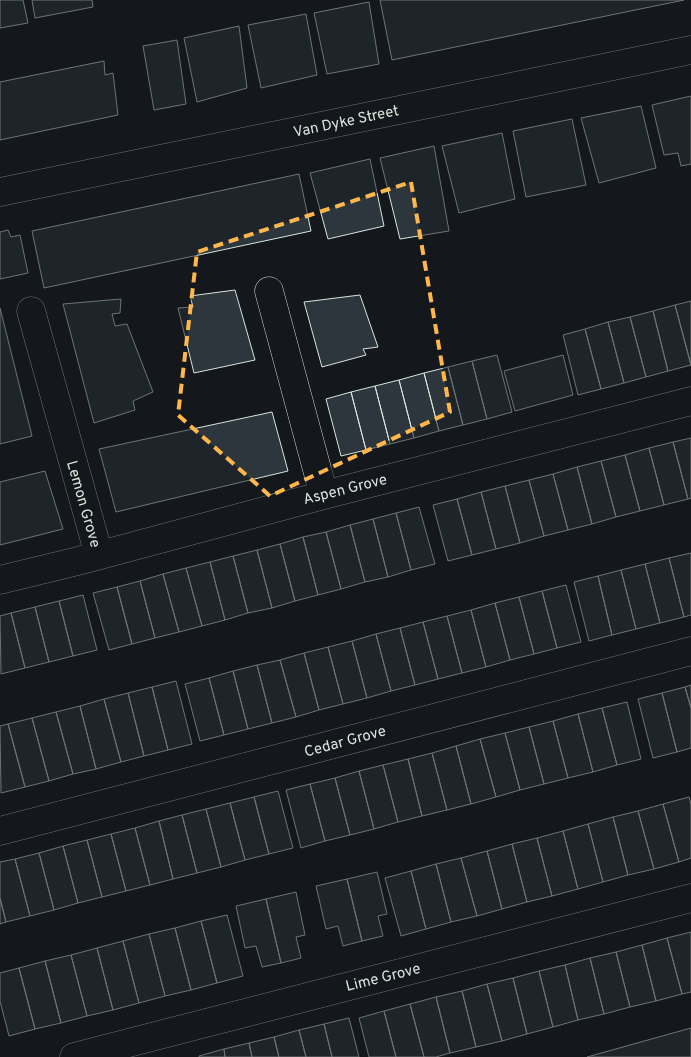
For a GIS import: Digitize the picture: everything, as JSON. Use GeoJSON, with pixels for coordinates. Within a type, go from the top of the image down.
{"type":"FeatureCollection","features":[{"type":"Feature","properties":{"kind":"street","name":"Van Dyke Street"},"geometry":{"type":"LineString","coordinates":[[0,192],[691,50]]}},
{"type":"Feature","properties":{"kind":"street"},"geometry":{"type":"LineString","coordinates":[[269,291],[324,494]]}},
{"type":"Feature","properties":{"kind":"street","name":"Lemon Grove"},"geometry":{"type":"LineString","coordinates":[[31,311],[99,555]]}},
{"type":"Feature","properties":{"kind":"street","name":"Aspen Grove"},"geometry":{"type":"LineString","coordinates":[[0,580],[324,494],[691,401]]}},
{"type":"Feature","properties":{"kind":"street","name":"Cedar Grove"},"geometry":{"type":"LineString","coordinates":[[0,831],[691,650]]}},
{"type":"Feature","properties":{"kind":"street","name":"Lime Grove"},"geometry":{"type":"LineString","coordinates":[[74,1057],[691,898]]}},
{"type":"Feature","properties":{"kind":"highlighted area"},"geometry":{"type":"Polygon","coordinates":[[[411,182],[450,412],[270,496],[178,415],[197,252],[411,182]]]}},
{"type":"Feature","properties":{"kind":"building"},"geometry":{"type":"Polygon","coordinates":[[[0,0],[23,0],[28,23],[0,28],[0,0]]]}},
{"type":"Feature","properties":{"kind":"building"},"geometry":{"type":"Polygon","coordinates":[[[32,0],[92,0],[93,7],[35,18],[32,0]]]}},
{"type":"Feature","properties":{"kind":"building"},"geometry":{"type":"Polygon","coordinates":[[[380,0],[684,0],[392,60],[380,0]]]}},
{"type":"Feature","properties":{"kind":"building"},"geometry":{"type":"Polygon","coordinates":[[[369,2],[379,64],[327,74],[314,13],[369,2]]]}},
{"type":"Feature","properties":{"kind":"building"},"geometry":{"type":"Polygon","coordinates":[[[306,14],[317,75],[261,88],[248,25],[306,14]]]}},
{"type":"Feature","properties":{"kind":"building"},"geometry":{"type":"Polygon","coordinates":[[[239,26],[247,88],[197,102],[184,38],[239,26]]]}},
{"type":"Feature","properties":{"kind":"building"},"geometry":{"type":"Polygon","coordinates":[[[177,40],[186,104],[154,110],[143,46],[177,40]]]}},
{"type":"Feature","properties":{"kind":"building"},"geometry":{"type":"Polygon","coordinates":[[[104,61],[105,75],[113,73],[118,115],[0,140],[0,82],[104,61]]]}},
{"type":"Feature","properties":{"kind":"building"},"geometry":{"type":"Polygon","coordinates":[[[691,96],[691,164],[681,166],[678,153],[664,155],[652,105],[691,96]]]}},
{"type":"Feature","properties":{"kind":"building"},"geometry":{"type":"Polygon","coordinates":[[[641,106],[656,168],[599,183],[581,118],[641,106]]]}},
{"type":"Feature","properties":{"kind":"building"},"geometry":{"type":"Polygon","coordinates":[[[572,119],[586,185],[526,197],[513,131],[572,119]]]}},
{"type":"Feature","properties":{"kind":"building"},"geometry":{"type":"Polygon","coordinates":[[[502,133],[515,199],[459,213],[442,146],[502,133]]]}},
{"type":"Feature","properties":{"kind":"building"},"geometry":{"type":"Polygon","coordinates":[[[434,146],[449,231],[400,239],[380,158],[434,146]]]}},
{"type":"Feature","properties":{"kind":"building"},"geometry":{"type":"Polygon","coordinates":[[[370,159],[384,226],[328,239],[310,173],[370,159]]]}},
{"type":"Feature","properties":{"kind":"building"},"geometry":{"type":"Polygon","coordinates":[[[299,174],[311,231],[44,288],[32,231],[299,174]]]}},
{"type":"Feature","properties":{"kind":"building"},"geometry":{"type":"Polygon","coordinates":[[[8,230],[11,237],[20,235],[28,273],[0,279],[0,232],[8,230]]]}},
{"type":"Feature","properties":{"kind":"building"},"geometry":{"type":"Polygon","coordinates":[[[235,290],[255,360],[194,373],[178,308],[193,307],[190,296],[235,290]]]}},
{"type":"Feature","properties":{"kind":"building"},"geometry":{"type":"Polygon","coordinates":[[[360,295],[378,347],[363,349],[366,355],[322,367],[304,302],[360,295]]]}},
{"type":"Feature","properties":{"kind":"building"},"geometry":{"type":"Polygon","coordinates":[[[121,299],[120,313],[112,314],[115,326],[127,324],[153,392],[133,401],[135,410],[94,423],[63,304],[121,299]]]}},
{"type":"Feature","properties":{"kind":"building"},"geometry":{"type":"Polygon","coordinates":[[[691,301],[691,365],[675,305],[691,301]]]}},
{"type":"Feature","properties":{"kind":"building"},"geometry":{"type":"Polygon","coordinates":[[[675,305],[691,365],[668,371],[653,311],[675,305]]]}},
{"type":"Feature","properties":{"kind":"building"},"geometry":{"type":"Polygon","coordinates":[[[0,308],[32,436],[0,444],[0,308]]]}},
{"type":"Feature","properties":{"kind":"building"},"geometry":{"type":"Polygon","coordinates":[[[653,311],[668,371],[646,377],[630,317],[653,311]]]}},
{"type":"Feature","properties":{"kind":"building"},"geometry":{"type":"Polygon","coordinates":[[[630,317],[646,377],[624,383],[608,322],[630,317]]]}},
{"type":"Feature","properties":{"kind":"building"},"geometry":{"type":"Polygon","coordinates":[[[608,322],[624,383],[601,389],[585,329],[608,322]]]}},
{"type":"Feature","properties":{"kind":"building"},"geometry":{"type":"Polygon","coordinates":[[[585,329],[601,389],[578,395],[563,335],[585,329]]]}},
{"type":"Feature","properties":{"kind":"building"},"geometry":{"type":"Polygon","coordinates":[[[497,355],[512,412],[487,419],[472,361],[497,355]]]}},
{"type":"Feature","properties":{"kind":"building"},"geometry":{"type":"Polygon","coordinates":[[[563,355],[573,395],[515,411],[504,371],[563,355]]]}},
{"type":"Feature","properties":{"kind":"building"},"geometry":{"type":"Polygon","coordinates":[[[472,361],[487,419],[463,425],[448,367],[472,361]]]}},
{"type":"Feature","properties":{"kind":"building"},"geometry":{"type":"Polygon","coordinates":[[[448,367],[463,425],[439,431],[424,373],[448,367]]]}},
{"type":"Feature","properties":{"kind":"building"},"geometry":{"type":"Polygon","coordinates":[[[424,373],[439,431],[414,438],[399,380],[424,373]]]}},
{"type":"Feature","properties":{"kind":"building"},"geometry":{"type":"Polygon","coordinates":[[[399,380],[414,438],[390,444],[375,386],[399,380]]]}},
{"type":"Feature","properties":{"kind":"building"},"geometry":{"type":"Polygon","coordinates":[[[375,386],[390,444],[366,450],[351,392],[375,386]]]}},
{"type":"Feature","properties":{"kind":"building"},"geometry":{"type":"Polygon","coordinates":[[[351,392],[366,450],[341,456],[326,399],[351,392]]]}},
{"type":"Feature","properties":{"kind":"building"},"geometry":{"type":"Polygon","coordinates":[[[272,412],[288,471],[116,512],[99,449],[272,412]]]}},
{"type":"Feature","properties":{"kind":"building"},"geometry":{"type":"Polygon","coordinates":[[[691,438],[691,498],[688,499],[673,442],[691,438]]]}},
{"type":"Feature","properties":{"kind":"building"},"geometry":{"type":"Polygon","coordinates":[[[673,442],[688,499],[664,505],[649,448],[673,442]]]}},
{"type":"Feature","properties":{"kind":"building"},"geometry":{"type":"Polygon","coordinates":[[[649,448],[664,505],[640,511],[625,455],[649,448]]]}},
{"type":"Feature","properties":{"kind":"building"},"geometry":{"type":"Polygon","coordinates":[[[625,455],[640,511],[616,517],[601,461],[625,455]]]}},
{"type":"Feature","properties":{"kind":"building"},"geometry":{"type":"Polygon","coordinates":[[[601,461],[616,517],[592,524],[577,467],[601,461]]]}},
{"type":"Feature","properties":{"kind":"building"},"geometry":{"type":"Polygon","coordinates":[[[577,467],[592,524],[568,530],[553,474],[577,467]]]}},
{"type":"Feature","properties":{"kind":"building"},"geometry":{"type":"Polygon","coordinates":[[[45,471],[63,529],[0,545],[0,482],[45,471]]]}},
{"type":"Feature","properties":{"kind":"building"},"geometry":{"type":"Polygon","coordinates":[[[553,474],[568,530],[544,536],[529,480],[553,474]]]}},
{"type":"Feature","properties":{"kind":"building"},"geometry":{"type":"Polygon","coordinates":[[[529,480],[544,536],[520,543],[505,486],[529,480]]]}},
{"type":"Feature","properties":{"kind":"building"},"geometry":{"type":"Polygon","coordinates":[[[505,486],[520,543],[496,549],[481,492],[505,486]]]}},
{"type":"Feature","properties":{"kind":"building"},"geometry":{"type":"Polygon","coordinates":[[[481,492],[496,549],[472,555],[457,499],[481,492]]]}},
{"type":"Feature","properties":{"kind":"building"},"geometry":{"type":"Polygon","coordinates":[[[457,499],[472,555],[448,561],[433,505],[457,499]]]}},
{"type":"Feature","properties":{"kind":"building"},"geometry":{"type":"Polygon","coordinates":[[[419,507],[435,564],[411,570],[396,513],[419,507]]]}},
{"type":"Feature","properties":{"kind":"building"},"geometry":{"type":"Polygon","coordinates":[[[396,513],[411,570],[388,577],[373,519],[396,513]]]}},
{"type":"Feature","properties":{"kind":"building"},"geometry":{"type":"Polygon","coordinates":[[[373,519],[388,577],[365,582],[350,525],[373,519]]]}},
{"type":"Feature","properties":{"kind":"building"},"geometry":{"type":"Polygon","coordinates":[[[350,525],[365,582],[341,589],[326,532],[350,525]]]}},
{"type":"Feature","properties":{"kind":"building"},"geometry":{"type":"Polygon","coordinates":[[[326,532],[341,589],[318,595],[303,537],[326,532]]]}},
{"type":"Feature","properties":{"kind":"building"},"geometry":{"type":"Polygon","coordinates":[[[303,537],[318,595],[295,601],[280,544],[303,537]]]}},
{"type":"Feature","properties":{"kind":"building"},"geometry":{"type":"Polygon","coordinates":[[[280,544],[295,601],[272,608],[257,550],[280,544]]]}},
{"type":"Feature","properties":{"kind":"building"},"geometry":{"type":"Polygon","coordinates":[[[257,550],[272,608],[248,613],[233,556],[257,550]]]}},
{"type":"Feature","properties":{"kind":"building"},"geometry":{"type":"Polygon","coordinates":[[[691,553],[691,615],[684,617],[669,558],[691,553]]]}},
{"type":"Feature","properties":{"kind":"building"},"geometry":{"type":"Polygon","coordinates":[[[233,556],[248,613],[225,620],[210,562],[233,556]]]}},
{"type":"Feature","properties":{"kind":"building"},"geometry":{"type":"Polygon","coordinates":[[[669,558],[684,617],[660,623],[645,564],[669,558]]]}},
{"type":"Feature","properties":{"kind":"building"},"geometry":{"type":"Polygon","coordinates":[[[210,562],[225,620],[202,626],[186,568],[210,562]]]}},
{"type":"Feature","properties":{"kind":"building"},"geometry":{"type":"Polygon","coordinates":[[[645,564],[660,623],[636,629],[621,570],[645,564]]]}},
{"type":"Feature","properties":{"kind":"building"},"geometry":{"type":"Polygon","coordinates":[[[186,568],[202,626],[179,632],[163,574],[186,568]]]}},
{"type":"Feature","properties":{"kind":"building"},"geometry":{"type":"Polygon","coordinates":[[[621,570],[636,629],[612,635],[598,576],[621,570]]]}},
{"type":"Feature","properties":{"kind":"building"},"geometry":{"type":"Polygon","coordinates":[[[163,574],[179,632],[155,638],[140,581],[163,574]]]}},
{"type":"Feature","properties":{"kind":"building"},"geometry":{"type":"Polygon","coordinates":[[[598,576],[612,635],[589,641],[574,582],[598,576]]]}},
{"type":"Feature","properties":{"kind":"building"},"geometry":{"type":"Polygon","coordinates":[[[140,581],[155,638],[132,644],[117,587],[140,581]]]}},
{"type":"Feature","properties":{"kind":"building"},"geometry":{"type":"Polygon","coordinates":[[[566,585],[581,642],[557,648],[542,591],[566,585]]]}},
{"type":"Feature","properties":{"kind":"building"},"geometry":{"type":"Polygon","coordinates":[[[117,587],[132,644],[109,650],[93,593],[117,587]]]}},
{"type":"Feature","properties":{"kind":"building"},"geometry":{"type":"Polygon","coordinates":[[[542,591],[557,648],[534,654],[519,597],[542,591]]]}},
{"type":"Feature","properties":{"kind":"building"},"geometry":{"type":"Polygon","coordinates":[[[83,595],[97,650],[73,656],[59,601],[83,595]]]}},
{"type":"Feature","properties":{"kind":"building"},"geometry":{"type":"Polygon","coordinates":[[[519,597],[534,654],[510,660],[495,603],[519,597]]]}},
{"type":"Feature","properties":{"kind":"building"},"geometry":{"type":"Polygon","coordinates":[[[59,601],[73,656],[49,662],[35,607],[59,601]]]}},
{"type":"Feature","properties":{"kind":"building"},"geometry":{"type":"Polygon","coordinates":[[[495,603],[510,660],[486,667],[471,610],[495,603]]]}},
{"type":"Feature","properties":{"kind":"building"},"geometry":{"type":"Polygon","coordinates":[[[35,607],[49,662],[25,668],[11,613],[35,607]]]}},
{"type":"Feature","properties":{"kind":"building"},"geometry":{"type":"Polygon","coordinates":[[[471,610],[486,667],[462,673],[447,616],[471,610]]]}},
{"type":"Feature","properties":{"kind":"building"},"geometry":{"type":"Polygon","coordinates":[[[11,613],[25,668],[1,674],[0,616],[11,613]]]}},
{"type":"Feature","properties":{"kind":"building"},"geometry":{"type":"Polygon","coordinates":[[[447,616],[462,673],[438,679],[423,622],[447,616]]]}},
{"type":"Feature","properties":{"kind":"building"},"geometry":{"type":"Polygon","coordinates":[[[423,622],[438,679],[415,685],[400,628],[423,622]]]}},
{"type":"Feature","properties":{"kind":"building"},"geometry":{"type":"Polygon","coordinates":[[[400,628],[415,685],[391,691],[376,634],[400,628]]]}},
{"type":"Feature","properties":{"kind":"building"},"geometry":{"type":"Polygon","coordinates":[[[376,634],[391,691],[367,698],[352,641],[376,634]]]}},
{"type":"Feature","properties":{"kind":"building"},"geometry":{"type":"Polygon","coordinates":[[[352,641],[367,698],[343,704],[328,647],[352,641]]]}},
{"type":"Feature","properties":{"kind":"building"},"geometry":{"type":"Polygon","coordinates":[[[328,647],[343,704],[319,710],[304,653],[328,647]]]}},
{"type":"Feature","properties":{"kind":"building"},"geometry":{"type":"Polygon","coordinates":[[[304,653],[319,710],[296,717],[280,660],[304,653]]]}},
{"type":"Feature","properties":{"kind":"building"},"geometry":{"type":"Polygon","coordinates":[[[280,660],[296,717],[272,723],[257,665],[280,660]]]}},
{"type":"Feature","properties":{"kind":"building"},"geometry":{"type":"Polygon","coordinates":[[[257,665],[272,723],[248,729],[233,671],[257,665]]]}},
{"type":"Feature","properties":{"kind":"building"},"geometry":{"type":"Polygon","coordinates":[[[233,671],[248,729],[224,735],[209,678],[233,671]]]}},
{"type":"Feature","properties":{"kind":"building"},"geometry":{"type":"Polygon","coordinates":[[[209,678],[224,735],[200,741],[185,684],[209,678]]]}},
{"type":"Feature","properties":{"kind":"building"},"geometry":{"type":"Polygon","coordinates":[[[176,681],[192,744],[168,750],[152,687],[176,681]]]}},
{"type":"Feature","properties":{"kind":"building"},"geometry":{"type":"Polygon","coordinates":[[[691,685],[691,708],[685,687],[691,685]]]}},
{"type":"Feature","properties":{"kind":"building"},"geometry":{"type":"Polygon","coordinates":[[[152,687],[168,750],[144,756],[128,693],[152,687]]]}},
{"type":"Feature","properties":{"kind":"building"},"geometry":{"type":"Polygon","coordinates":[[[685,687],[691,708],[691,748],[677,752],[662,693],[685,687]]]}},
{"type":"Feature","properties":{"kind":"building"},"geometry":{"type":"Polygon","coordinates":[[[128,693],[144,756],[121,762],[104,699],[128,693]]]}},
{"type":"Feature","properties":{"kind":"building"},"geometry":{"type":"Polygon","coordinates":[[[662,693],[677,752],[653,758],[638,699],[662,693]]]}},
{"type":"Feature","properties":{"kind":"building"},"geometry":{"type":"Polygon","coordinates":[[[104,699],[121,762],[96,769],[80,706],[104,699]]]}},
{"type":"Feature","properties":{"kind":"building"},"geometry":{"type":"Polygon","coordinates":[[[627,702],[641,759],[617,765],[602,708],[627,702]]]}},
{"type":"Feature","properties":{"kind":"building"},"geometry":{"type":"Polygon","coordinates":[[[80,706],[96,769],[73,774],[56,712],[80,706]]]}},
{"type":"Feature","properties":{"kind":"building"},"geometry":{"type":"Polygon","coordinates":[[[602,708],[617,765],[593,772],[578,714],[602,708]]]}},
{"type":"Feature","properties":{"kind":"building"},"geometry":{"type":"Polygon","coordinates":[[[56,712],[73,774],[49,781],[32,718],[56,712]]]}},
{"type":"Feature","properties":{"kind":"building"},"geometry":{"type":"Polygon","coordinates":[[[578,714],[593,772],[568,778],[553,721],[578,714]]]}},
{"type":"Feature","properties":{"kind":"building"},"geometry":{"type":"Polygon","coordinates":[[[32,718],[49,781],[25,787],[8,724],[32,718]]]}},
{"type":"Feature","properties":{"kind":"building"},"geometry":{"type":"Polygon","coordinates":[[[553,721],[568,778],[544,784],[529,727],[553,721]]]}},
{"type":"Feature","properties":{"kind":"building"},"geometry":{"type":"Polygon","coordinates":[[[8,724],[25,787],[1,793],[0,726],[8,724]]]}},
{"type":"Feature","properties":{"kind":"building"},"geometry":{"type":"Polygon","coordinates":[[[529,727],[544,784],[520,790],[505,733],[529,727]]]}},
{"type":"Feature","properties":{"kind":"building"},"geometry":{"type":"Polygon","coordinates":[[[505,733],[520,790],[496,797],[480,739],[505,733]]]}},
{"type":"Feature","properties":{"kind":"building"},"geometry":{"type":"Polygon","coordinates":[[[480,739],[496,797],[471,804],[456,746],[480,739]]]}},
{"type":"Feature","properties":{"kind":"building"},"geometry":{"type":"Polygon","coordinates":[[[456,746],[471,804],[447,810],[432,753],[456,746]]]}},
{"type":"Feature","properties":{"kind":"building"},"geometry":{"type":"Polygon","coordinates":[[[432,753],[447,810],[422,816],[408,759],[432,753]]]}},
{"type":"Feature","properties":{"kind":"building"},"geometry":{"type":"Polygon","coordinates":[[[408,759],[422,816],[398,822],[383,765],[408,759]]]}},
{"type":"Feature","properties":{"kind":"building"},"geometry":{"type":"Polygon","coordinates":[[[383,765],[398,822],[374,829],[359,771],[383,765]]]}},
{"type":"Feature","properties":{"kind":"building"},"geometry":{"type":"Polygon","coordinates":[[[359,771],[374,829],[350,835],[335,778],[359,771]]]}},
{"type":"Feature","properties":{"kind":"building"},"geometry":{"type":"Polygon","coordinates":[[[335,778],[350,835],[325,841],[310,784],[335,778]]]}},
{"type":"Feature","properties":{"kind":"building"},"geometry":{"type":"Polygon","coordinates":[[[310,784],[325,841],[301,848],[286,790],[310,784]]]}},
{"type":"Feature","properties":{"kind":"building"},"geometry":{"type":"Polygon","coordinates":[[[278,791],[293,848],[269,854],[254,797],[278,791]]]}},
{"type":"Feature","properties":{"kind":"building"},"geometry":{"type":"Polygon","coordinates":[[[254,797],[269,854],[245,860],[230,803],[254,797]]]}},
{"type":"Feature","properties":{"kind":"building"},"geometry":{"type":"Polygon","coordinates":[[[689,797],[691,805],[691,858],[679,862],[663,804],[689,797]]]}},
{"type":"Feature","properties":{"kind":"building"},"geometry":{"type":"Polygon","coordinates":[[[230,803],[245,860],[221,867],[206,809],[230,803]]]}},
{"type":"Feature","properties":{"kind":"building"},"geometry":{"type":"Polygon","coordinates":[[[663,804],[679,862],[654,869],[638,811],[663,804]]]}},
{"type":"Feature","properties":{"kind":"building"},"geometry":{"type":"Polygon","coordinates":[[[206,809],[221,867],[197,873],[182,815],[206,809]]]}},
{"type":"Feature","properties":{"kind":"building"},"geometry":{"type":"Polygon","coordinates":[[[638,811],[654,869],[628,875],[613,817],[638,811]]]}},
{"type":"Feature","properties":{"kind":"building"},"geometry":{"type":"Polygon","coordinates":[[[182,815],[197,873],[173,879],[159,821],[182,815]]]}},
{"type":"Feature","properties":{"kind":"building"},"geometry":{"type":"Polygon","coordinates":[[[613,817],[628,875],[603,882],[588,824],[613,817]]]}},
{"type":"Feature","properties":{"kind":"building"},"geometry":{"type":"Polygon","coordinates":[[[159,821],[173,879],[150,885],[135,828],[159,821]]]}},
{"type":"Feature","properties":{"kind":"building"},"geometry":{"type":"Polygon","coordinates":[[[588,824],[603,882],[578,889],[563,831],[588,824]]]}},
{"type":"Feature","properties":{"kind":"building"},"geometry":{"type":"Polygon","coordinates":[[[135,828],[150,885],[126,891],[111,834],[135,828]]]}},
{"type":"Feature","properties":{"kind":"building"},"geometry":{"type":"Polygon","coordinates":[[[563,831],[578,889],[552,896],[537,838],[563,831]]]}},
{"type":"Feature","properties":{"kind":"building"},"geometry":{"type":"Polygon","coordinates":[[[111,834],[126,891],[102,897],[87,840],[111,834]]]}},
{"type":"Feature","properties":{"kind":"building"},"geometry":{"type":"Polygon","coordinates":[[[537,838],[552,896],[527,902],[512,844],[537,838]]]}},
{"type":"Feature","properties":{"kind":"building"},"geometry":{"type":"Polygon","coordinates":[[[87,840],[102,897],[78,903],[63,846],[87,840]]]}},
{"type":"Feature","properties":{"kind":"building"},"geometry":{"type":"Polygon","coordinates":[[[512,844],[527,902],[502,909],[487,851],[512,844]]]}},
{"type":"Feature","properties":{"kind":"building"},"geometry":{"type":"Polygon","coordinates":[[[63,846],[78,903],[54,910],[39,853],[63,846]]]}},
{"type":"Feature","properties":{"kind":"building"},"geometry":{"type":"Polygon","coordinates":[[[487,851],[502,909],[477,916],[461,858],[487,851]]]}},
{"type":"Feature","properties":{"kind":"building"},"geometry":{"type":"Polygon","coordinates":[[[39,853],[54,910],[30,916],[15,859],[39,853]]]}},
{"type":"Feature","properties":{"kind":"building"},"geometry":{"type":"Polygon","coordinates":[[[461,858],[477,916],[451,922],[436,864],[461,858]]]}},
{"type":"Feature","properties":{"kind":"building"},"geometry":{"type":"Polygon","coordinates":[[[15,859],[30,916],[6,922],[0,898],[0,862],[15,859]]]}},
{"type":"Feature","properties":{"kind":"building"},"geometry":{"type":"Polygon","coordinates":[[[436,864],[451,922],[426,929],[411,871],[436,864]]]}},
{"type":"Feature","properties":{"kind":"building"},"geometry":{"type":"Polygon","coordinates":[[[411,871],[426,929],[401,936],[385,878],[411,871]]]}},
{"type":"Feature","properties":{"kind":"building"},"geometry":{"type":"Polygon","coordinates":[[[377,872],[387,914],[378,916],[383,936],[362,941],[347,879],[377,872]]]}},
{"type":"Feature","properties":{"kind":"building"},"geometry":{"type":"Polygon","coordinates":[[[347,879],[362,941],[343,946],[338,926],[326,929],[316,886],[347,879]]]}},
{"type":"Feature","properties":{"kind":"building"},"geometry":{"type":"Polygon","coordinates":[[[296,892],[305,935],[296,937],[301,958],[281,963],[266,899],[296,892]]]}},
{"type":"Feature","properties":{"kind":"building"},"geometry":{"type":"Polygon","coordinates":[[[0,898],[6,922],[0,924],[0,898]]]}},
{"type":"Feature","properties":{"kind":"building"},"geometry":{"type":"Polygon","coordinates":[[[266,899],[281,963],[262,967],[256,946],[245,948],[236,906],[266,899]]]}},
{"type":"Feature","properties":{"kind":"building"},"geometry":{"type":"Polygon","coordinates":[[[227,915],[243,976],[217,983],[201,921],[227,915]]]}},
{"type":"Feature","properties":{"kind":"building"},"geometry":{"type":"Polygon","coordinates":[[[201,921],[217,983],[191,990],[175,928],[201,921]]]}},
{"type":"Feature","properties":{"kind":"building"},"geometry":{"type":"Polygon","coordinates":[[[175,928],[191,990],[165,996],[149,934],[175,928]]]}},
{"type":"Feature","properties":{"kind":"building"},"geometry":{"type":"Polygon","coordinates":[[[691,932],[691,992],[682,994],[667,938],[691,932]]]}},
{"type":"Feature","properties":{"kind":"building"},"geometry":{"type":"Polygon","coordinates":[[[149,934],[165,996],[139,1003],[123,941],[149,934]]]}},
{"type":"Feature","properties":{"kind":"building"},"geometry":{"type":"Polygon","coordinates":[[[667,938],[682,994],[656,1001],[642,945],[667,938]]]}},
{"type":"Feature","properties":{"kind":"building"},"geometry":{"type":"Polygon","coordinates":[[[123,941],[139,1003],[113,1010],[97,948],[123,941]]]}},
{"type":"Feature","properties":{"kind":"building"},"geometry":{"type":"Polygon","coordinates":[[[642,945],[656,1001],[630,1007],[616,952],[642,945]]]}},
{"type":"Feature","properties":{"kind":"building"},"geometry":{"type":"Polygon","coordinates":[[[97,948],[113,1010],[87,1016],[71,955],[97,948]]]}},
{"type":"Feature","properties":{"kind":"building"},"geometry":{"type":"Polygon","coordinates":[[[616,952],[630,1007],[604,1014],[590,958],[616,952]]]}},
{"type":"Feature","properties":{"kind":"building"},"geometry":{"type":"Polygon","coordinates":[[[71,955],[87,1016],[61,1023],[45,961],[71,955]]]}},
{"type":"Feature","properties":{"kind":"building"},"geometry":{"type":"Polygon","coordinates":[[[590,958],[604,1014],[578,1020],[565,965],[590,958]]]}},
{"type":"Feature","properties":{"kind":"building"},"geometry":{"type":"Polygon","coordinates":[[[45,961],[61,1023],[35,1029],[19,968],[45,961]]]}},
{"type":"Feature","properties":{"kind":"building"},"geometry":{"type":"Polygon","coordinates":[[[565,965],[578,1020],[553,1027],[539,971],[565,965]]]}},
{"type":"Feature","properties":{"kind":"building"},"geometry":{"type":"Polygon","coordinates":[[[19,968],[35,1029],[9,1036],[0,1001],[0,973],[19,968]]]}},
{"type":"Feature","properties":{"kind":"building"},"geometry":{"type":"Polygon","coordinates":[[[539,971],[553,1027],[527,1034],[513,978],[539,971]]]}},
{"type":"Feature","properties":{"kind":"building"},"geometry":{"type":"Polygon","coordinates":[[[513,978],[527,1034],[502,1041],[487,984],[513,978]]]}},
{"type":"Feature","properties":{"kind":"building"},"geometry":{"type":"Polygon","coordinates":[[[487,984],[502,1041],[476,1047],[462,991],[487,984]]]}},
{"type":"Feature","properties":{"kind":"building"},"geometry":{"type":"Polygon","coordinates":[[[462,991],[476,1047],[450,1053],[436,997],[462,991]]]}},
{"type":"Feature","properties":{"kind":"building"},"geometry":{"type":"Polygon","coordinates":[[[436,997],[450,1053],[436,1057],[424,1057],[410,1004],[436,997]]]}},
{"type":"Feature","properties":{"kind":"building"},"geometry":{"type":"Polygon","coordinates":[[[410,1004],[424,1057],[396,1057],[384,1011],[410,1004]]]}},
{"type":"Feature","properties":{"kind":"building"},"geometry":{"type":"Polygon","coordinates":[[[384,1011],[396,1057],[369,1057],[359,1018],[384,1011]]]}},
{"type":"Feature","properties":{"kind":"building"},"geometry":{"type":"Polygon","coordinates":[[[349,1018],[359,1057],[332,1057],[324,1024],[349,1018]]]}},
{"type":"Feature","properties":{"kind":"building"},"geometry":{"type":"Polygon","coordinates":[[[324,1024],[332,1057],[306,1057],[299,1030],[324,1024]]]}},
{"type":"Feature","properties":{"kind":"building"},"geometry":{"type":"Polygon","coordinates":[[[691,1028],[691,1057],[587,1057],[691,1028]]]}},
{"type":"Feature","properties":{"kind":"building"},"geometry":{"type":"Polygon","coordinates":[[[299,1030],[306,1057],[279,1057],[274,1037],[299,1030]]]}},
{"type":"Feature","properties":{"kind":"building"},"geometry":{"type":"Polygon","coordinates":[[[274,1037],[279,1057],[252,1057],[249,1043],[274,1037]]]}},
{"type":"Feature","properties":{"kind":"building"},"geometry":{"type":"Polygon","coordinates":[[[249,1043],[252,1057],[225,1057],[224,1049],[249,1043]]]}},
{"type":"Feature","properties":{"kind":"building"},"geometry":{"type":"Polygon","coordinates":[[[224,1049],[225,1057],[199,1057],[199,1056],[224,1049]]]}}]}
